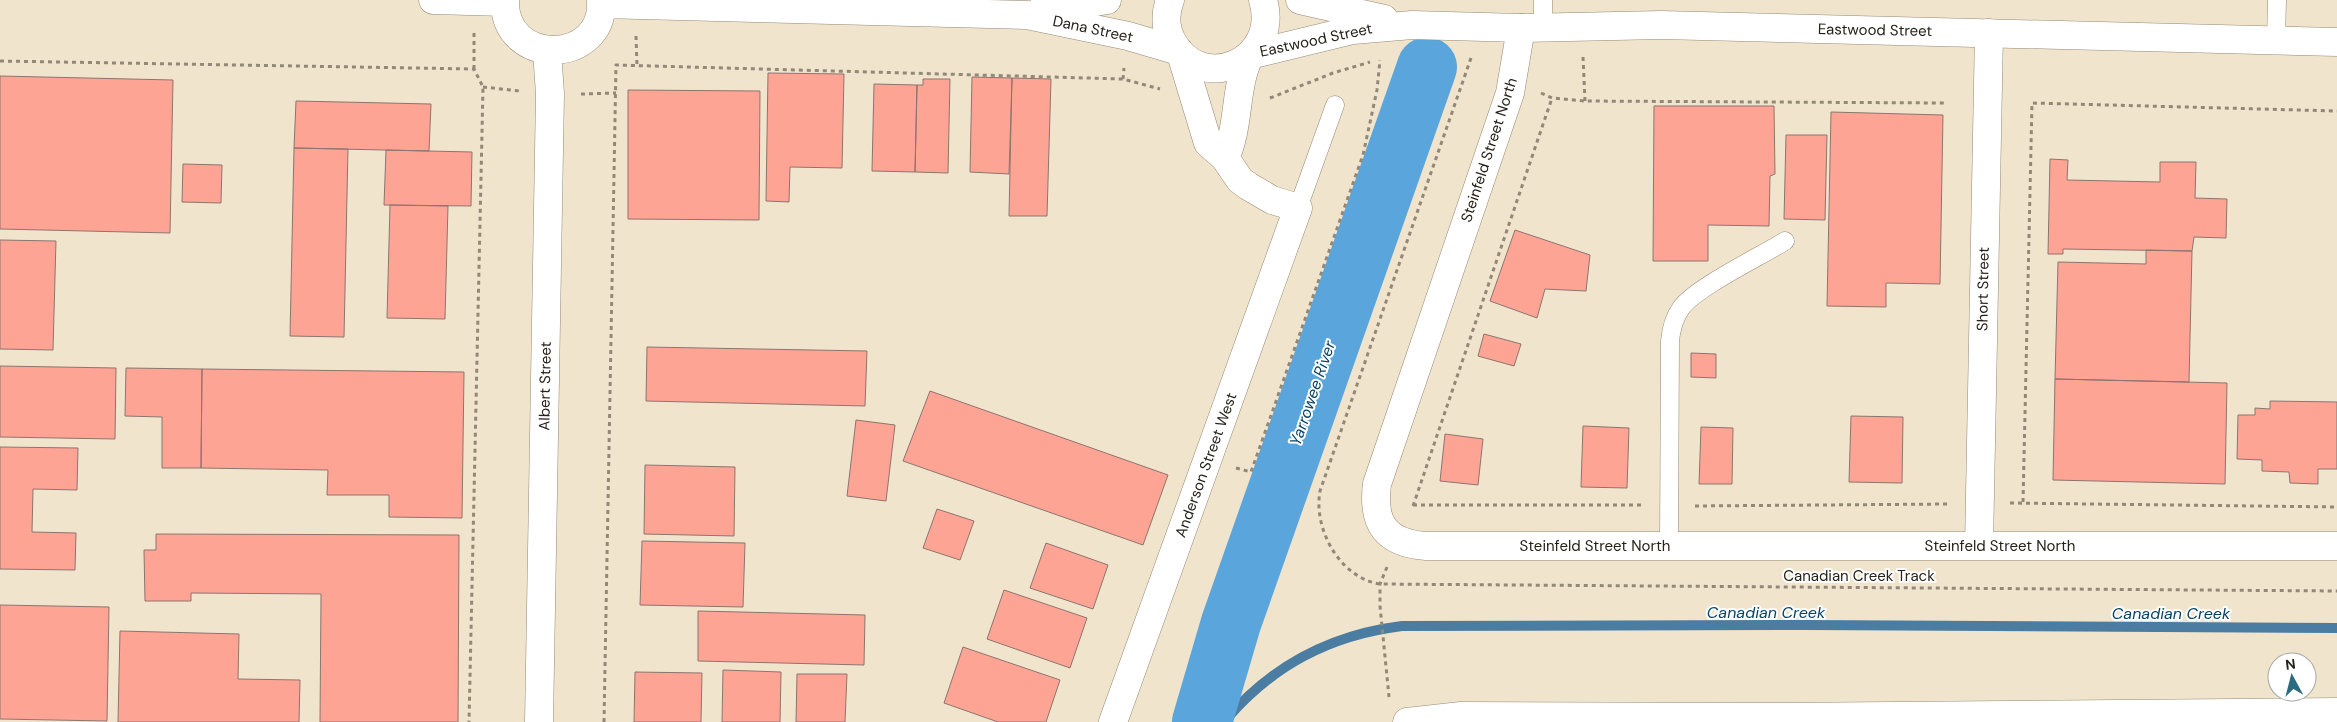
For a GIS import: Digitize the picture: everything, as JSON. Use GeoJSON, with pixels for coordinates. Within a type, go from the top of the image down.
{"type":"FeatureCollection","features":[{"type":"Feature","properties":{"kind":"street"},"geometry":{"type":"LineString","coordinates":[[433,0],[505,1],[507,19],[515,32],[531,46],[547,51],[563,50],[579,44],[589,36],[597,23],[601,2]]}},
{"type":"Feature","properties":{"kind":"street","name":"Dana Street"},"geometry":{"type":"LineString","coordinates":[[1006,14],[1056,9],[1107,0]]}},
{"type":"Feature","properties":{"kind":"street"},"geometry":{"type":"LineString","coordinates":[[1170,0],[1167,7],[1169,35],[1180,53],[1205,137],[1211,148],[1225,158],[1240,180],[1248,186],[1265,196],[1298,208]]}},
{"type":"Feature","properties":{"kind":"street"},"geometry":{"type":"LineString","coordinates":[[1225,158],[1232,140],[1238,88],[1250,56],[1263,38],[1266,18],[1263,0]]}},
{"type":"Feature","properties":{"kind":"street","name":"Eastwood Street"},"geometry":{"type":"LineString","coordinates":[[1300,0],[1412,25]]}},
{"type":"Feature","properties":{"kind":"street","name":"Dana Street"},"geometry":{"type":"LineString","coordinates":[[601,2],[1006,14],[1044,18],[1128,36],[1180,53],[1198,65],[1209,68],[1230,66],[1250,56]]}},
{"type":"Feature","properties":{"kind":"street","name":"Eastwood Street"},"geometry":{"type":"LineString","coordinates":[[1250,56],[1353,30],[1412,25],[1532,27],[1661,25],[2337,42]]}},
{"type":"Feature","properties":{"kind":"street","name":"Steinfeld Street North"},"geometry":{"type":"LineString","coordinates":[[1532,27],[1377,484],[1377,514],[1383,529],[1390,536],[1414,545],[2337,546]]}},
{"type":"Feature","properties":{"kind":"street","name":"Short Street"},"geometry":{"type":"LineString","coordinates":[[1979,546],[1989,33]]}},
{"type":"Feature","properties":{"kind":"street","name":"Albert Street"},"geometry":{"type":"LineString","coordinates":[[540,722],[550,94],[547,51]]}},
{"type":"Feature","properties":{"kind":"street","name":"Anderson Street West"},"geometry":{"type":"LineString","coordinates":[[1113,722],[1298,208]]}},
{"type":"Feature","properties":{"kind":"street"},"geometry":{"type":"LineString","coordinates":[[1398,713],[1461,716],[1775,719],[2337,712]]}},
{"type":"Feature","properties":{"kind":"lane"},"geometry":{"type":"LineString","coordinates":[[1532,27],[1543,0]]}},
{"type":"Feature","properties":{"kind":"lane"},"geometry":{"type":"LineString","coordinates":[[2276,40],[2277,0]]}},
{"type":"Feature","properties":{"kind":"lane","name":"Anderson Street West"},"geometry":{"type":"LineString","coordinates":[[1298,208],[1335,105]]}},
{"type":"Feature","properties":{"kind":"lane"},"geometry":{"type":"LineString","coordinates":[[1669,546],[1670,342],[1673,324],[1680,309],[1694,296],[1785,241]]}},
{"type":"Feature","properties":{"kind":"path","name":"Canadian Creek Track"},"geometry":{"type":"LineString","coordinates":[[1473,53],[1320,491],[1318,506],[1325,532],[1336,556],[1355,576],[1380,584],[2337,591]]}},
{"type":"Feature","properties":{"kind":"path"},"geometry":{"type":"LineString","coordinates":[[1583,54],[1584,101]]}},
{"type":"Feature","properties":{"kind":"path"},"geometry":{"type":"LineString","coordinates":[[1251,472],[1363,155],[1377,90],[1380,59]]}},
{"type":"Feature","properties":{"kind":"path"},"geometry":{"type":"LineString","coordinates":[[0,61],[474,69],[483,87],[469,722]]}},
{"type":"Feature","properties":{"kind":"path"},"geometry":{"type":"LineString","coordinates":[[604,722],[616,65],[1123,79],[1167,91]]}},
{"type":"Feature","properties":{"kind":"path"},"geometry":{"type":"LineString","coordinates":[[1413,505],[1552,98],[1584,101],[1946,103]]}},
{"type":"Feature","properties":{"kind":"path"},"geometry":{"type":"LineString","coordinates":[[2337,111],[2032,103],[2024,502],[2337,507]]}},
{"type":"Feature","properties":{"kind":"path"},"geometry":{"type":"LineString","coordinates":[[1380,584],[1380,606],[1386,657],[1398,713]]}},
{"type":"Feature","properties":{"kind":"building"},"geometry":{"type":"Polygon","coordinates":[[[768,73],[844,74],[842,168],[790,167],[789,202],[766,201],[768,73]]]}},
{"type":"Feature","properties":{"kind":"building"},"geometry":{"type":"Polygon","coordinates":[[[0,76],[173,80],[170,233],[0,229],[0,76]]]}},
{"type":"Feature","properties":{"kind":"building"},"geometry":{"type":"Polygon","coordinates":[[[972,77],[1012,78],[1009,174],[970,172],[972,77]]]}},
{"type":"Feature","properties":{"kind":"building"},"geometry":{"type":"Polygon","coordinates":[[[1012,78],[1051,79],[1047,216],[1009,216],[1012,78]]]}},
{"type":"Feature","properties":{"kind":"building"},"geometry":{"type":"Polygon","coordinates":[[[923,79],[950,79],[948,173],[915,172],[917,85],[923,85],[923,79]]]}},
{"type":"Feature","properties":{"kind":"building"},"geometry":{"type":"Polygon","coordinates":[[[874,84],[917,85],[915,172],[872,171],[874,84]]]}},
{"type":"Feature","properties":{"kind":"building"},"geometry":{"type":"Polygon","coordinates":[[[628,90],[760,91],[759,220],[628,219],[628,90]]]}},
{"type":"Feature","properties":{"kind":"building"},"geometry":{"type":"Polygon","coordinates":[[[296,101],[431,104],[429,151],[294,148],[296,101]]]}},
{"type":"Feature","properties":{"kind":"building"},"geometry":{"type":"Polygon","coordinates":[[[1654,106],[1774,106],[1775,174],[1770,176],[1769,226],[1708,225],[1708,261],[1653,261],[1654,106]]]}},
{"type":"Feature","properties":{"kind":"building"},"geometry":{"type":"Polygon","coordinates":[[[1831,112],[1943,115],[1940,284],[1886,283],[1886,307],[1827,306],[1831,112]]]}},
{"type":"Feature","properties":{"kind":"building"},"geometry":{"type":"Polygon","coordinates":[[[1786,135],[1827,135],[1825,220],[1784,219],[1786,135]]]}},
{"type":"Feature","properties":{"kind":"building"},"geometry":{"type":"Polygon","coordinates":[[[294,148],[348,149],[344,337],[290,336],[294,148]]]}},
{"type":"Feature","properties":{"kind":"building"},"geometry":{"type":"Polygon","coordinates":[[[386,150],[472,152],[471,206],[384,205],[386,150]]]}},
{"type":"Feature","properties":{"kind":"building"},"geometry":{"type":"Polygon","coordinates":[[[2050,159],[2068,160],[2067,180],[2160,182],[2160,162],[2196,162],[2195,198],[2227,199],[2226,238],[2194,237],[2192,251],[2063,249],[2063,254],[2048,254],[2050,159]]]}},
{"type":"Feature","properties":{"kind":"building"},"geometry":{"type":"Polygon","coordinates":[[[183,164],[222,165],[221,203],[182,202],[183,164]]]}},
{"type":"Feature","properties":{"kind":"building"},"geometry":{"type":"Polygon","coordinates":[[[390,205],[448,206],[445,319],[387,318],[390,205]]]}},
{"type":"Feature","properties":{"kind":"building"},"geometry":{"type":"Polygon","coordinates":[[[1515,230],[1590,255],[1586,291],[1545,289],[1537,318],[1490,301],[1515,230]]]}},
{"type":"Feature","properties":{"kind":"building"},"geometry":{"type":"Polygon","coordinates":[[[0,240],[56,241],[53,350],[0,349],[0,240]]]}},
{"type":"Feature","properties":{"kind":"building"},"geometry":{"type":"Polygon","coordinates":[[[2146,250],[2192,251],[2189,382],[2055,379],[2058,262],[2146,264],[2146,250]]]}},
{"type":"Feature","properties":{"kind":"building"},"geometry":{"type":"Polygon","coordinates":[[[1484,334],[1521,344],[1514,366],[1478,356],[1484,334]]]}},
{"type":"Feature","properties":{"kind":"building"},"geometry":{"type":"Polygon","coordinates":[[[647,347],[867,351],[865,406],[646,401],[647,347]]]}},
{"type":"Feature","properties":{"kind":"building"},"geometry":{"type":"Polygon","coordinates":[[[1691,353],[1716,354],[1716,378],[1691,377],[1691,353]]]}},
{"type":"Feature","properties":{"kind":"building"},"geometry":{"type":"Polygon","coordinates":[[[0,366],[116,368],[115,439],[0,437],[0,366]]]}},
{"type":"Feature","properties":{"kind":"building"},"geometry":{"type":"Polygon","coordinates":[[[126,368],[202,369],[201,468],[162,468],[162,417],[125,416],[126,368]]]}},
{"type":"Feature","properties":{"kind":"building"},"geometry":{"type":"Polygon","coordinates":[[[202,369],[464,372],[462,518],[389,517],[389,495],[327,495],[328,470],[201,468],[202,369]]]}},
{"type":"Feature","properties":{"kind":"building"},"geometry":{"type":"Polygon","coordinates":[[[2055,379],[2227,383],[2225,484],[2053,480],[2055,379]]]}},
{"type":"Feature","properties":{"kind":"building"},"geometry":{"type":"Polygon","coordinates":[[[930,391],[1168,475],[1143,545],[903,461],[930,391]]]}},
{"type":"Feature","properties":{"kind":"building"},"geometry":{"type":"Polygon","coordinates":[[[2270,401],[2337,402],[2337,469],[2318,469],[2318,484],[2290,483],[2289,472],[2262,471],[2262,460],[2237,459],[2238,415],[2255,415],[2255,408],[2270,409],[2270,401]]]}},
{"type":"Feature","properties":{"kind":"building"},"geometry":{"type":"Polygon","coordinates":[[[1851,416],[1903,417],[1902,483],[1849,482],[1851,416]]]}},
{"type":"Feature","properties":{"kind":"building"},"geometry":{"type":"Polygon","coordinates":[[[856,420],[895,425],[886,501],[847,496],[856,420]]]}},
{"type":"Feature","properties":{"kind":"building"},"geometry":{"type":"Polygon","coordinates":[[[1583,426],[1629,428],[1627,488],[1581,487],[1583,426]]]}},
{"type":"Feature","properties":{"kind":"building"},"geometry":{"type":"Polygon","coordinates":[[[1701,427],[1733,428],[1732,484],[1699,484],[1701,427]]]}},
{"type":"Feature","properties":{"kind":"building"},"geometry":{"type":"Polygon","coordinates":[[[1445,434],[1483,439],[1478,485],[1440,481],[1445,434]]]}},
{"type":"Feature","properties":{"kind":"building"},"geometry":{"type":"Polygon","coordinates":[[[0,447],[78,448],[77,490],[33,489],[32,532],[76,533],[75,570],[0,569],[0,447]]]}},
{"type":"Feature","properties":{"kind":"building"},"geometry":{"type":"Polygon","coordinates":[[[645,465],[735,467],[734,536],[644,534],[645,465]]]}},
{"type":"Feature","properties":{"kind":"building"},"geometry":{"type":"Polygon","coordinates":[[[937,509],[974,521],[960,560],[923,548],[937,509]]]}},
{"type":"Feature","properties":{"kind":"building"},"geometry":{"type":"Polygon","coordinates":[[[156,534],[459,535],[458,722],[320,722],[321,594],[191,593],[191,601],[145,601],[144,550],[156,550],[156,534]]]}},
{"type":"Feature","properties":{"kind":"building"},"geometry":{"type":"Polygon","coordinates":[[[642,541],[745,543],[743,607],[640,605],[642,541]]]}},
{"type":"Feature","properties":{"kind":"building"},"geometry":{"type":"Polygon","coordinates":[[[1046,543],[1108,565],[1093,609],[1030,588],[1046,543]]]}},
{"type":"Feature","properties":{"kind":"building"},"geometry":{"type":"Polygon","coordinates":[[[1004,590],[1087,618],[1070,668],[987,639],[1004,590]]]}},
{"type":"Feature","properties":{"kind":"building"},"geometry":{"type":"Polygon","coordinates":[[[0,605],[109,607],[107,721],[0,719],[0,605]]]}},
{"type":"Feature","properties":{"kind":"building"},"geometry":{"type":"Polygon","coordinates":[[[698,611],[865,615],[864,665],[698,661],[698,611]]]}},
{"type":"Feature","properties":{"kind":"building"},"geometry":{"type":"Polygon","coordinates":[[[120,631],[239,634],[238,679],[300,680],[299,722],[118,722],[120,631]]]}},
{"type":"Feature","properties":{"kind":"building"},"geometry":{"type":"Polygon","coordinates":[[[963,647],[1060,680],[1046,722],[998,722],[944,703],[963,647]]]}},
{"type":"Feature","properties":{"kind":"building"},"geometry":{"type":"Polygon","coordinates":[[[723,670],[781,672],[780,722],[722,722],[723,670]]]}},
{"type":"Feature","properties":{"kind":"building"},"geometry":{"type":"Polygon","coordinates":[[[635,672],[702,673],[701,722],[634,722],[635,672]]]}},
{"type":"Feature","properties":{"kind":"building"},"geometry":{"type":"Polygon","coordinates":[[[797,674],[847,674],[845,722],[796,722],[797,674]]]}},
{"type":"Feature","properties":{"kind":"waterway","name":"Yarrowee River"},"geometry":{"type":"LineString","coordinates":[[1202,722],[1231,623],[1427,67]]}},
{"type":"Feature","properties":{"kind":"waterway","name":"Canadian Creek"},"geometry":{"type":"LineString","coordinates":[[1224,722],[1261,685],[1303,656],[1350,637],[1375,630],[1402,626],[1806,625],[2337,628]]}}]}
